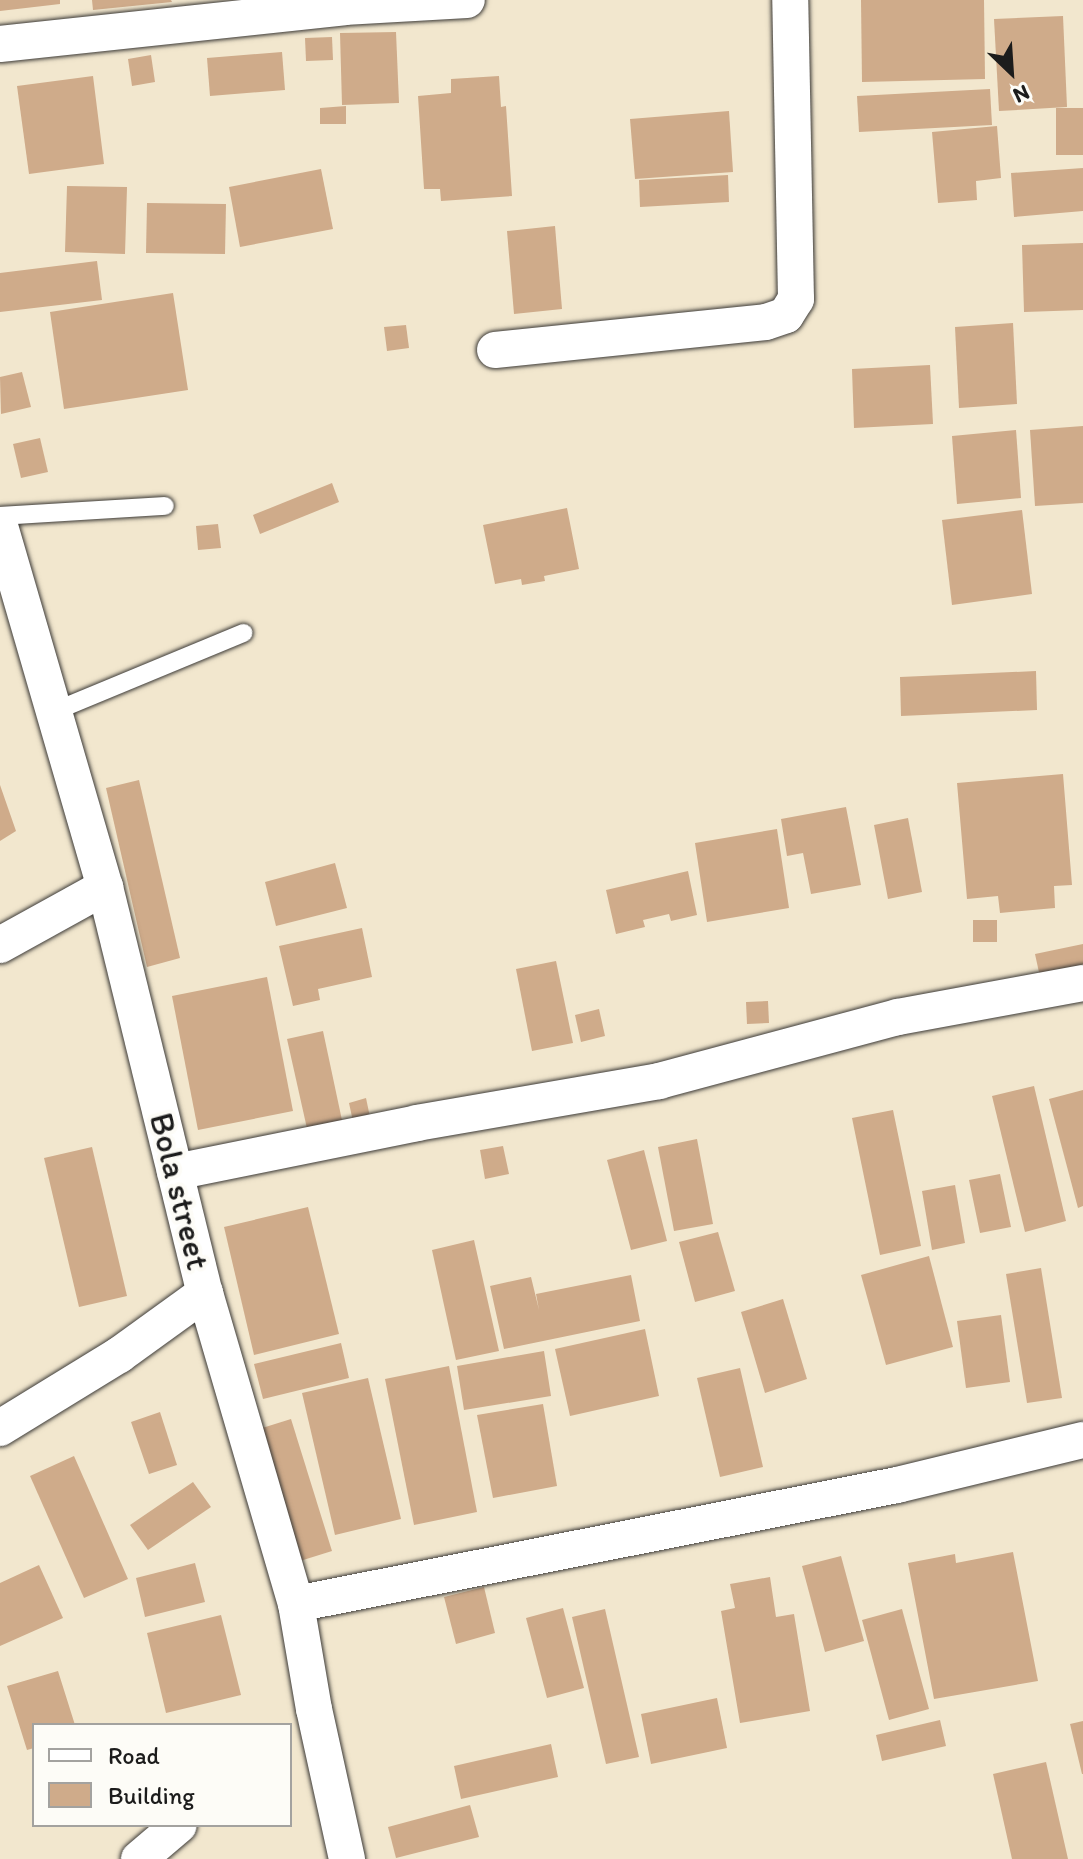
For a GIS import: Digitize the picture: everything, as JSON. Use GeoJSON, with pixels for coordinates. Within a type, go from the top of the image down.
{"type":"FeatureCollection","features":[{"type":"Feature","properties":{"kind":"street"},"geometry":{"type":"LineString","coordinates":[[0,44],[344,3],[467,0]]}},
{"type":"Feature","properties":{"kind":"street"},"geometry":{"type":"LineString","coordinates":[[495,350],[766,322],[786,315],[796,299],[790,0]]}},
{"type":"Feature","properties":{"kind":"street","name":"Bola street"},"geometry":{"type":"LineString","coordinates":[[3,544],[105,887],[205,1293],[296,1604],[302,1719],[347,1859]]}},
{"type":"Feature","properties":{"kind":"street"},"geometry":{"type":"LineString","coordinates":[[0,945],[105,887]]}},
{"type":"Feature","properties":{"kind":"street"},"geometry":{"type":"LineString","coordinates":[[175,1172],[417,1123],[659,1081],[898,1017],[1083,983]]}},
{"type":"Feature","properties":{"kind":"street"},"geometry":{"type":"LineString","coordinates":[[0,1428],[119,1355],[205,1293]]}},
{"type":"Feature","properties":{"kind":"street"},"geometry":{"type":"LineString","coordinates":[[296,1604],[897,1485],[1083,1440]]}},
{"type":"Feature","properties":{"kind":"street"},"geometry":{"type":"LineString","coordinates":[[139,1859],[177,1827]]}},
{"type":"Feature","properties":{"kind":"lane"},"geometry":{"type":"LineString","coordinates":[[0,516],[165,506]]}},
{"type":"Feature","properties":{"kind":"lane"},"geometry":{"type":"LineString","coordinates":[[55,711],[243,633]]}},
{"type":"Feature","properties":{"kind":"building"},"geometry":{"type":"Polygon","coordinates":[[[0,0],[60,0],[60,4],[0,11],[0,0]]]}},
{"type":"Feature","properties":{"kind":"building"},"geometry":{"type":"Polygon","coordinates":[[[92,0],[171,0],[172,2],[93,10],[92,0]]]}},
{"type":"Feature","properties":{"kind":"building"},"geometry":{"type":"Polygon","coordinates":[[[861,0],[984,0],[985,79],[862,82],[861,0]]]}},
{"type":"Feature","properties":{"kind":"building"},"geometry":{"type":"Polygon","coordinates":[[[1063,16],[1067,107],[999,111],[994,19],[1063,16]]]}},
{"type":"Feature","properties":{"kind":"building"},"geometry":{"type":"Polygon","coordinates":[[[396,32],[399,103],[342,105],[340,33],[396,32]]]}},
{"type":"Feature","properties":{"kind":"building"},"geometry":{"type":"Polygon","coordinates":[[[332,37],[333,60],[306,61],[305,38],[332,37]]]}},
{"type":"Feature","properties":{"kind":"building"},"geometry":{"type":"Polygon","coordinates":[[[282,52],[285,90],[210,96],[207,58],[282,52]]]}},
{"type":"Feature","properties":{"kind":"building"},"geometry":{"type":"Polygon","coordinates":[[[151,55],[155,82],[132,86],[128,59],[151,55]]]}},
{"type":"Feature","properties":{"kind":"building"},"geometry":{"type":"Polygon","coordinates":[[[93,76],[104,164],[29,174],[17,86],[93,76]]]}},
{"type":"Feature","properties":{"kind":"building"},"geometry":{"type":"Polygon","coordinates":[[[499,76],[501,107],[506,106],[512,196],[441,201],[440,189],[424,189],[418,96],[451,93],[451,79],[499,76]]]}},
{"type":"Feature","properties":{"kind":"building"},"geometry":{"type":"Polygon","coordinates":[[[990,89],[992,125],[859,132],[857,96],[990,89]]]}},
{"type":"Feature","properties":{"kind":"building"},"geometry":{"type":"Polygon","coordinates":[[[346,106],[346,124],[320,124],[320,108],[346,106]]]}},
{"type":"Feature","properties":{"kind":"building"},"geometry":{"type":"Polygon","coordinates":[[[1056,108],[1083,108],[1083,155],[1056,155],[1056,108]]]}},
{"type":"Feature","properties":{"kind":"building"},"geometry":{"type":"Polygon","coordinates":[[[729,111],[733,172],[635,179],[630,119],[729,111]]]}},
{"type":"Feature","properties":{"kind":"building"},"geometry":{"type":"Polygon","coordinates":[[[997,126],[1001,178],[976,181],[977,200],[938,203],[932,132],[997,126]]]}},
{"type":"Feature","properties":{"kind":"building"},"geometry":{"type":"Polygon","coordinates":[[[1083,168],[1083,211],[1014,217],[1011,173],[1083,168]]]}},
{"type":"Feature","properties":{"kind":"building"},"geometry":{"type":"Polygon","coordinates":[[[321,169],[333,229],[240,247],[229,187],[321,169]]]}},
{"type":"Feature","properties":{"kind":"building"},"geometry":{"type":"Polygon","coordinates":[[[728,175],[729,202],[640,207],[639,180],[728,175]]]}},
{"type":"Feature","properties":{"kind":"building"},"geometry":{"type":"Polygon","coordinates":[[[67,186],[127,187],[125,254],[65,252],[67,186]]]}},
{"type":"Feature","properties":{"kind":"building"},"geometry":{"type":"Polygon","coordinates":[[[147,203],[226,204],[225,254],[146,253],[147,203]]]}},
{"type":"Feature","properties":{"kind":"building"},"geometry":{"type":"Polygon","coordinates":[[[555,226],[562,309],[514,314],[507,231],[555,226]]]}},
{"type":"Feature","properties":{"kind":"building"},"geometry":{"type":"Polygon","coordinates":[[[1083,243],[1083,310],[1024,312],[1022,245],[1083,243]]]}},
{"type":"Feature","properties":{"kind":"building"},"geometry":{"type":"Polygon","coordinates":[[[97,261],[102,300],[0,312],[0,273],[97,261]]]}},
{"type":"Feature","properties":{"kind":"building"},"geometry":{"type":"Polygon","coordinates":[[[173,293],[188,390],[64,409],[50,312],[173,293]]]}},
{"type":"Feature","properties":{"kind":"building"},"geometry":{"type":"Polygon","coordinates":[[[1013,323],[1017,404],[959,408],[955,327],[1013,323]]]}},
{"type":"Feature","properties":{"kind":"building"},"geometry":{"type":"Polygon","coordinates":[[[406,325],[409,348],[387,351],[384,327],[406,325]]]}},
{"type":"Feature","properties":{"kind":"building"},"geometry":{"type":"Polygon","coordinates":[[[930,365],[933,424],[854,428],[852,369],[930,365]]]}},
{"type":"Feature","properties":{"kind":"building"},"geometry":{"type":"Polygon","coordinates":[[[22,372],[31,407],[1,414],[0,377],[22,372]]]}},
{"type":"Feature","properties":{"kind":"building"},"geometry":{"type":"Polygon","coordinates":[[[1083,426],[1083,503],[1035,506],[1030,430],[1083,426]]]}},
{"type":"Feature","properties":{"kind":"building"},"geometry":{"type":"Polygon","coordinates":[[[1016,430],[1021,498],[957,504],[952,436],[1016,430]]]}},
{"type":"Feature","properties":{"kind":"building"},"geometry":{"type":"Polygon","coordinates":[[[40,438],[48,472],[21,478],[13,444],[40,438]]]}},
{"type":"Feature","properties":{"kind":"building"},"geometry":{"type":"Polygon","coordinates":[[[332,483],[339,502],[260,534],[253,515],[332,483]]]}},
{"type":"Feature","properties":{"kind":"building"},"geometry":{"type":"Polygon","coordinates":[[[567,508],[579,569],[544,576],[545,581],[522,585],[521,579],[495,584],[483,525],[567,508]]]}},
{"type":"Feature","properties":{"kind":"building"},"geometry":{"type":"Polygon","coordinates":[[[1022,510],[1032,594],[952,605],[942,520],[1022,510]]]}},
{"type":"Feature","properties":{"kind":"building"},"geometry":{"type":"Polygon","coordinates":[[[218,524],[221,548],[198,550],[196,526],[218,524]]]}},
{"type":"Feature","properties":{"kind":"building"},"geometry":{"type":"Polygon","coordinates":[[[1036,671],[1037,710],[901,716],[900,677],[1036,671]]]}},
{"type":"Feature","properties":{"kind":"building"},"geometry":{"type":"Polygon","coordinates":[[[1063,774],[1072,885],[1054,886],[1055,908],[1000,913],[998,896],[967,899],[957,783],[1063,774]]]}},
{"type":"Feature","properties":{"kind":"building"},"geometry":{"type":"Polygon","coordinates":[[[139,780],[180,958],[147,967],[106,788],[139,780]]]}},
{"type":"Feature","properties":{"kind":"building"},"geometry":{"type":"Polygon","coordinates":[[[0,785],[16,831],[0,841],[0,785]]]}},
{"type":"Feature","properties":{"kind":"building"},"geometry":{"type":"Polygon","coordinates":[[[846,807],[861,885],[811,894],[803,853],[787,856],[781,819],[846,807]]]}},
{"type":"Feature","properties":{"kind":"building"},"geometry":{"type":"Polygon","coordinates":[[[908,818],[922,892],[888,899],[874,825],[908,818]]]}},
{"type":"Feature","properties":{"kind":"building"},"geometry":{"type":"Polygon","coordinates":[[[777,829],[789,908],[707,922],[695,843],[777,829]]]}},
{"type":"Feature","properties":{"kind":"building"},"geometry":{"type":"Polygon","coordinates":[[[335,863],[347,908],[276,926],[265,882],[335,863]]]}},
{"type":"Feature","properties":{"kind":"building"},"geometry":{"type":"Polygon","coordinates":[[[688,871],[697,915],[671,921],[669,914],[643,920],[645,927],[616,934],[606,890],[688,871]]]}},
{"type":"Feature","properties":{"kind":"building"},"geometry":{"type":"Polygon","coordinates":[[[973,920],[997,920],[997,942],[973,942],[973,920]]]}},
{"type":"Feature","properties":{"kind":"building"},"geometry":{"type":"Polygon","coordinates":[[[362,928],[372,977],[318,989],[320,1000],[293,1006],[279,946],[362,928]]]}},
{"type":"Feature","properties":{"kind":"building"},"geometry":{"type":"Polygon","coordinates":[[[1083,944],[1083,968],[1040,977],[1035,954],[1083,944]]]}},
{"type":"Feature","properties":{"kind":"building"},"geometry":{"type":"Polygon","coordinates":[[[556,961],[573,1043],[532,1051],[516,969],[556,961]]]}},
{"type":"Feature","properties":{"kind":"building"},"geometry":{"type":"Polygon","coordinates":[[[267,977],[293,1111],[198,1130],[172,996],[267,977]]]}},
{"type":"Feature","properties":{"kind":"building"},"geometry":{"type":"Polygon","coordinates":[[[768,1001],[769,1023],[747,1024],[746,1002],[768,1001]]]}},
{"type":"Feature","properties":{"kind":"building"},"geometry":{"type":"Polygon","coordinates":[[[599,1009],[605,1036],[581,1042],[575,1015],[599,1009]]]}},
{"type":"Feature","properties":{"kind":"building"},"geometry":{"type":"Polygon","coordinates":[[[323,1031],[343,1125],[308,1133],[287,1039],[323,1031]]]}},
{"type":"Feature","properties":{"kind":"building"},"geometry":{"type":"Polygon","coordinates":[[[1034,1086],[1066,1221],[1025,1232],[992,1096],[1034,1086]]]}},
{"type":"Feature","properties":{"kind":"building"},"geometry":{"type":"Polygon","coordinates":[[[1083,1090],[1083,1206],[1078,1208],[1049,1099],[1083,1090]]]}},
{"type":"Feature","properties":{"kind":"building"},"geometry":{"type":"Polygon","coordinates":[[[366,1098],[371,1122],[354,1126],[349,1103],[366,1098]]]}},
{"type":"Feature","properties":{"kind":"building"},"geometry":{"type":"Polygon","coordinates":[[[893,1110],[921,1246],[880,1255],[852,1118],[893,1110]]]}},
{"type":"Feature","properties":{"kind":"building"},"geometry":{"type":"Polygon","coordinates":[[[697,1139],[713,1224],[674,1231],[658,1147],[697,1139]]]}},
{"type":"Feature","properties":{"kind":"building"},"geometry":{"type":"Polygon","coordinates":[[[503,1146],[509,1174],[485,1179],[480,1150],[503,1146]]]}},
{"type":"Feature","properties":{"kind":"building"},"geometry":{"type":"Polygon","coordinates":[[[92,1147],[127,1296],[79,1307],[44,1158],[92,1147]]]}},
{"type":"Feature","properties":{"kind":"building"},"geometry":{"type":"Polygon","coordinates":[[[644,1150],[667,1241],[631,1250],[607,1160],[644,1150]]]}},
{"type":"Feature","properties":{"kind":"building"},"geometry":{"type":"Polygon","coordinates":[[[1000,1174],[1011,1227],[980,1233],[969,1180],[1000,1174]]]}},
{"type":"Feature","properties":{"kind":"building"},"geometry":{"type":"Polygon","coordinates":[[[955,1185],[965,1243],[932,1250],[922,1191],[955,1185]]]}},
{"type":"Feature","properties":{"kind":"building"},"geometry":{"type":"Polygon","coordinates":[[[308,1207],[339,1334],[254,1355],[224,1227],[308,1207]]]}},
{"type":"Feature","properties":{"kind":"building"},"geometry":{"type":"Polygon","coordinates":[[[718,1232],[735,1291],[695,1302],[679,1242],[718,1232]]]}},
{"type":"Feature","properties":{"kind":"building"},"geometry":{"type":"Polygon","coordinates":[[[474,1240],[499,1351],[456,1360],[432,1250],[474,1240]]]}},
{"type":"Feature","properties":{"kind":"building"},"geometry":{"type":"Polygon","coordinates":[[[929,1256],[953,1347],[886,1365],[861,1275],[929,1256]]]}},
{"type":"Feature","properties":{"kind":"building"},"geometry":{"type":"Polygon","coordinates":[[[1041,1268],[1062,1398],[1027,1403],[1006,1274],[1041,1268]]]}},
{"type":"Feature","properties":{"kind":"building"},"geometry":{"type":"Polygon","coordinates":[[[631,1275],[640,1321],[504,1349],[490,1286],[531,1277],[539,1310],[536,1294],[631,1275]]]}},
{"type":"Feature","properties":{"kind":"building"},"geometry":{"type":"Polygon","coordinates":[[[783,1299],[807,1379],[765,1393],[741,1312],[783,1299]]]}},
{"type":"Feature","properties":{"kind":"building"},"geometry":{"type":"Polygon","coordinates":[[[1001,1315],[1010,1382],[966,1388],[957,1321],[1001,1315]]]}},
{"type":"Feature","properties":{"kind":"building"},"geometry":{"type":"Polygon","coordinates":[[[645,1329],[659,1396],[570,1416],[555,1349],[645,1329]]]}},
{"type":"Feature","properties":{"kind":"building"},"geometry":{"type":"Polygon","coordinates":[[[341,1343],[349,1378],[263,1399],[254,1364],[341,1343]]]}},
{"type":"Feature","properties":{"kind":"building"},"geometry":{"type":"Polygon","coordinates":[[[544,1351],[551,1396],[464,1410],[457,1366],[544,1351]]]}},
{"type":"Feature","properties":{"kind":"building"},"geometry":{"type":"Polygon","coordinates":[[[449,1366],[477,1512],[414,1525],[385,1379],[449,1366]]]}},
{"type":"Feature","properties":{"kind":"building"},"geometry":{"type":"Polygon","coordinates":[[[740,1368],[763,1467],[720,1477],[697,1378],[740,1368]]]}},
{"type":"Feature","properties":{"kind":"building"},"geometry":{"type":"Polygon","coordinates":[[[368,1378],[401,1519],[335,1535],[302,1393],[368,1378]]]}},
{"type":"Feature","properties":{"kind":"building"},"geometry":{"type":"Polygon","coordinates":[[[543,1404],[557,1486],[493,1498],[477,1415],[543,1404]]]}},
{"type":"Feature","properties":{"kind":"building"},"geometry":{"type":"Polygon","coordinates":[[[160,1412],[177,1465],[149,1474],[131,1422],[160,1412]]]}},
{"type":"Feature","properties":{"kind":"building"},"geometry":{"type":"Polygon","coordinates":[[[291,1419],[332,1551],[300,1561],[259,1429],[291,1419]]]}},
{"type":"Feature","properties":{"kind":"building"},"geometry":{"type":"Polygon","coordinates":[[[74,1456],[128,1579],[84,1598],[30,1476],[74,1456]]]}},
{"type":"Feature","properties":{"kind":"building"},"geometry":{"type":"Polygon","coordinates":[[[193,1482],[211,1507],[148,1550],[130,1525],[193,1482]]]}},
{"type":"Feature","properties":{"kind":"building"},"geometry":{"type":"Polygon","coordinates":[[[1013,1552],[1038,1681],[934,1699],[908,1563],[955,1554],[956,1563],[1013,1552]]]}},
{"type":"Feature","properties":{"kind":"building"},"geometry":{"type":"Polygon","coordinates":[[[841,1556],[864,1641],[825,1652],[802,1566],[841,1556]]]}},
{"type":"Feature","properties":{"kind":"building"},"geometry":{"type":"Polygon","coordinates":[[[195,1563],[205,1602],[145,1617],[136,1578],[195,1563]]]}},
{"type":"Feature","properties":{"kind":"building"},"geometry":{"type":"Polygon","coordinates":[[[39,1565],[63,1618],[0,1646],[0,1583],[39,1565]]]}},
{"type":"Feature","properties":{"kind":"building"},"geometry":{"type":"Polygon","coordinates":[[[770,1577],[776,1617],[794,1614],[810,1711],[740,1723],[721,1611],[735,1608],[730,1584],[770,1577]]]}},
{"type":"Feature","properties":{"kind":"building"},"geometry":{"type":"Polygon","coordinates":[[[484,1587],[495,1633],[456,1644],[444,1597],[484,1587]]]}},
{"type":"Feature","properties":{"kind":"building"},"geometry":{"type":"Polygon","coordinates":[[[563,1608],[584,1688],[547,1698],[526,1618],[563,1608]]]}},
{"type":"Feature","properties":{"kind":"building"},"geometry":{"type":"Polygon","coordinates":[[[605,1609],[639,1757],[606,1764],[572,1617],[605,1609]]]}},
{"type":"Feature","properties":{"kind":"building"},"geometry":{"type":"Polygon","coordinates":[[[902,1609],[929,1709],[889,1720],[862,1620],[902,1609]]]}},
{"type":"Feature","properties":{"kind":"building"},"geometry":{"type":"Polygon","coordinates":[[[221,1615],[241,1695],[166,1713],[147,1633],[221,1615]]]}},
{"type":"Feature","properties":{"kind":"building"},"geometry":{"type":"Polygon","coordinates":[[[58,1671],[74,1723],[32,1723],[32,1749],[27,1750],[7,1686],[58,1671]]]}},
{"type":"Feature","properties":{"kind":"building"},"geometry":{"type":"Polygon","coordinates":[[[717,1698],[727,1748],[651,1764],[641,1714],[717,1698]]]}},
{"type":"Feature","properties":{"kind":"building"},"geometry":{"type":"Polygon","coordinates":[[[940,1720],[946,1746],[882,1761],[876,1735],[940,1720]]]}},
{"type":"Feature","properties":{"kind":"building"},"geometry":{"type":"Polygon","coordinates":[[[1083,1721],[1083,1774],[1082,1774],[1070,1724],[1083,1721]]]}},
{"type":"Feature","properties":{"kind":"building"},"geometry":{"type":"Polygon","coordinates":[[[551,1744],[558,1777],[461,1799],[454,1766],[551,1744]]]}},
{"type":"Feature","properties":{"kind":"building"},"geometry":{"type":"Polygon","coordinates":[[[1046,1762],[1068,1859],[1012,1859],[993,1774],[1046,1762]]]}},
{"type":"Feature","properties":{"kind":"building"},"geometry":{"type":"Polygon","coordinates":[[[470,1805],[479,1837],[396,1858],[388,1827],[470,1805]]]}}]}
